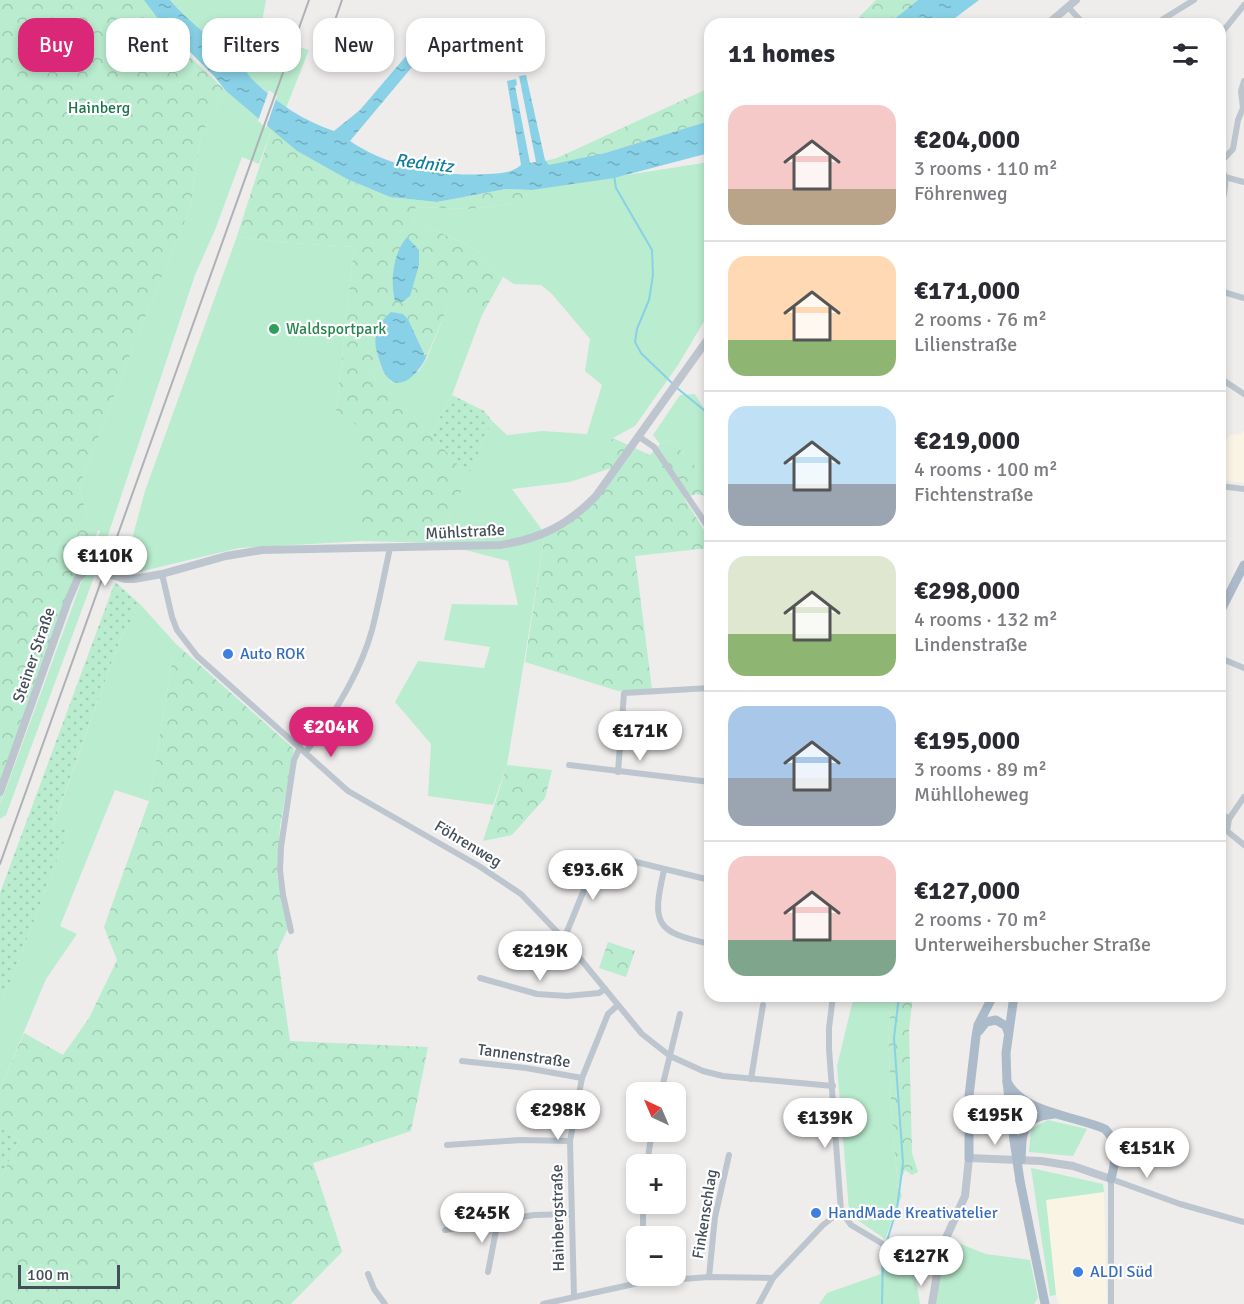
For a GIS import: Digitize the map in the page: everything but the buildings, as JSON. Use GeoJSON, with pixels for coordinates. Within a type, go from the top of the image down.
{"type":"FeatureCollection","features":[{"type":"Feature","properties":{"kind":"main road"},"geometry":{"type":"LineString","coordinates":[[1226,600],[1244,565]]}},
{"type":"Feature","properties":{"kind":"main road"},"geometry":{"type":"LineString","coordinates":[[969,1158],[969,1096],[976,1036],[978,1025],[990,1002]]}},
{"type":"Feature","properties":{"kind":"main road"},"geometry":{"type":"LineString","coordinates":[[1013,1002],[1008,1032],[1007,1082],[1018,1140],[1020,1181],[1045,1304]]}},
{"type":"Feature","properties":{"kind":"main road"},"geometry":{"type":"LineString","coordinates":[[976,1036],[981,1027],[991,1020],[1001,1022],[1008,1032]]}},
{"type":"Feature","properties":{"kind":"main road"},"geometry":{"type":"LineString","coordinates":[[1007,1082],[1019,1098],[1105,1129],[1112,1136],[1116,1148],[1111,1179]]}},
{"type":"Feature","properties":{"kind":"main road"},"geometry":{"type":"LineString","coordinates":[[1018,1140],[1029,1123],[1038,1116],[1060,1114]]}},
{"type":"Feature","properties":{"kind":"street"},"geometry":{"type":"LineString","coordinates":[[1055,18],[1076,0]]}},
{"type":"Feature","properties":{"kind":"street"},"geometry":{"type":"LineString","coordinates":[[1165,18],[1194,0]]}},
{"type":"Feature","properties":{"kind":"street"},"geometry":{"type":"LineString","coordinates":[[1226,28],[1244,5],[1238,0]]}},
{"type":"Feature","properties":{"kind":"street"},"geometry":{"type":"LineString","coordinates":[[1068,7],[1078,18]]}},
{"type":"Feature","properties":{"kind":"street"},"geometry":{"type":"LineString","coordinates":[[1226,157],[1234,145],[1238,120],[1243,108],[1241,91],[1244,81]]}},
{"type":"Feature","properties":{"kind":"street"},"geometry":{"type":"LineString","coordinates":[[1226,177],[1244,182]]}},
{"type":"Feature","properties":{"kind":"street"},"geometry":{"type":"LineString","coordinates":[[1226,293],[1244,298]]}},
{"type":"Feature","properties":{"kind":"street","name":"Mühlstraße"},"geometry":{"type":"LineString","coordinates":[[127,579],[162,574],[226,556],[262,550],[500,545],[535,538],[579,514],[596,496],[704,344]]}},
{"type":"Feature","properties":{"kind":"street"},"geometry":{"type":"LineString","coordinates":[[1226,382],[1244,394]]}},
{"type":"Feature","properties":{"kind":"street"},"geometry":{"type":"LineString","coordinates":[[638,436],[654,447],[704,521]]}},
{"type":"Feature","properties":{"kind":"street"},"geometry":{"type":"LineString","coordinates":[[1226,487],[1244,489]]}},
{"type":"Feature","properties":{"kind":"street"},"geometry":{"type":"LineString","coordinates":[[306,752],[325,726],[356,672],[371,632],[390,548]]}},
{"type":"Feature","properties":{"kind":"street","name":"Steiner Straße"},"geometry":{"type":"LineString","coordinates":[[0,792],[78,578],[85,571],[94,570],[127,579]]}},
{"type":"Feature","properties":{"kind":"street","name":"Föhrenweg"},"geometry":{"type":"LineString","coordinates":[[162,574],[172,617],[183,640],[197,656],[348,791],[505,882],[521,894],[564,939],[648,1040],[670,1056],[704,1071],[751,1079],[832,1086]]}},
{"type":"Feature","properties":{"kind":"street"},"geometry":{"type":"LineString","coordinates":[[1226,660],[1244,668]]}},
{"type":"Feature","properties":{"kind":"street"},"geometry":{"type":"LineString","coordinates":[[618,772],[624,693],[704,688]]}},
{"type":"Feature","properties":{"kind":"street"},"geometry":{"type":"LineString","coordinates":[[291,931],[283,896],[280,870],[281,847],[294,760],[300,747]]}},
{"type":"Feature","properties":{"kind":"street"},"geometry":{"type":"LineString","coordinates":[[568,765],[704,781]]}},
{"type":"Feature","properties":{"kind":"street"},"geometry":{"type":"LineString","coordinates":[[1244,797],[1229,819],[1227,831],[1244,845]]}},
{"type":"Feature","properties":{"kind":"street"},"geometry":{"type":"LineString","coordinates":[[564,939],[599,853],[704,879]]}},
{"type":"Feature","properties":{"kind":"street"},"geometry":{"type":"LineString","coordinates":[[664,870],[657,903],[662,923],[680,937],[704,943]]}},
{"type":"Feature","properties":{"kind":"street"},"geometry":{"type":"LineString","coordinates":[[480,978],[527,992],[553,996],[599,993],[604,989]]}},
{"type":"Feature","properties":{"kind":"street"},"geometry":{"type":"LineString","coordinates":[[832,1002],[829,1028],[841,1211],[851,1225],[936,1273]]}},
{"type":"Feature","properties":{"kind":"street","name":"Hainbergstraße"},"geometry":{"type":"LineString","coordinates":[[574,1296],[570,1141],[582,1078],[608,1014],[618,1005]]}},
{"type":"Feature","properties":{"kind":"street"},"geometry":{"type":"LineString","coordinates":[[751,1079],[763,1005]]}},
{"type":"Feature","properties":{"kind":"street"},"geometry":{"type":"LineString","coordinates":[[664,1082],[680,1014]]}},
{"type":"Feature","properties":{"kind":"street","name":"Tannenstraße"},"geometry":{"type":"LineString","coordinates":[[462,1061],[515,1066],[582,1078]]}},
{"type":"Feature","properties":{"kind":"street"},"geometry":{"type":"LineString","coordinates":[[447,1145],[521,1140],[570,1141]]}},
{"type":"Feature","properties":{"kind":"street","name":"Finkenschlag"},"geometry":{"type":"LineString","coordinates":[[709,1277],[715,1217],[729,1155]]}},
{"type":"Feature","properties":{"kind":"street"},"geometry":{"type":"LineString","coordinates":[[932,1304],[936,1273],[946,1238],[965,1196],[969,1158],[1041,1161],[1073,1166],[1180,1204],[1244,1222]]}},
{"type":"Feature","properties":{"kind":"street"},"geometry":{"type":"LineString","coordinates":[[1111,1179],[1111,1304]]}},
{"type":"Feature","properties":{"kind":"street"},"geometry":{"type":"LineString","coordinates":[[759,1304],[773,1278],[823,1225],[841,1211]]}},
{"type":"Feature","properties":{"kind":"street"},"geometry":{"type":"LineString","coordinates":[[445,1230],[534,1215],[571,1214]]}},
{"type":"Feature","properties":{"kind":"street"},"geometry":{"type":"LineString","coordinates":[[488,1272],[498,1220]]}},
{"type":"Feature","properties":{"kind":"street"},"geometry":{"type":"LineString","coordinates":[[368,1274],[374,1289],[385,1304]]}},
{"type":"Feature","properties":{"kind":"street"},"geometry":{"type":"LineString","coordinates":[[686,1278],[773,1278]]}},
{"type":"Feature","properties":{"kind":"street"},"geometry":{"type":"LineString","coordinates":[[543,1304],[626,1283]]}},
{"type":"Feature","properties":{"kind":"shaded area"},"geometry":{"type":"Polygon","coordinates":[[[1244,430],[1244,483],[1226,481],[1226,440],[1229,435],[1242,434],[1244,430]]]}},
{"type":"Feature","properties":{"kind":"shaded area"},"geometry":{"type":"Polygon","coordinates":[[[1104,1192],[1107,1304],[1059,1304],[1056,1295],[1046,1199],[1104,1192]]]}},
{"type":"Feature","properties":{"kind":"green space","name":"Hainberg"},"geometry":{"type":"Polygon","coordinates":[[[0,0],[156,0],[169,18],[106,18],[106,72],[190,72],[190,57],[202,68],[202,72],[206,72],[226,91],[201,135],[190,209],[79,487],[89,523],[99,528],[67,608],[0,804],[0,0]]]}},
{"type":"Feature","properties":{"kind":"green space"},"geometry":{"type":"Polygon","coordinates":[[[170,0],[266,0],[263,18],[202,18],[202,31],[190,21],[190,18],[182,14],[170,0]]]}},
{"type":"Feature","properties":{"kind":"green space"},"geometry":{"type":"Polygon","coordinates":[[[876,0],[918,0],[896,18],[858,18],[876,0]]]}},
{"type":"Feature","properties":{"kind":"green space"},"geometry":{"type":"Polygon","coordinates":[[[301,47],[309,50],[301,70],[301,47]]]}},
{"type":"Feature","properties":{"kind":"green space"},"geometry":{"type":"Polygon","coordinates":[[[246,72],[300,72],[286,108],[250,78],[246,72]]]}},
{"type":"Feature","properties":{"kind":"green space"},"geometry":{"type":"Polygon","coordinates":[[[704,90],[704,123],[605,153],[549,166],[545,161],[557,158],[704,90]]]}},
{"type":"Feature","properties":{"kind":"green space"},"geometry":{"type":"Polygon","coordinates":[[[226,91],[272,128],[259,164],[242,157],[215,230],[195,275],[94,577],[6,815],[0,819],[0,805],[100,531],[90,527],[79,487],[190,209],[201,135],[226,91]]]}},
{"type":"Feature","properties":{"kind":"green space"},"geometry":{"type":"Polygon","coordinates":[[[272,128],[297,151],[347,179],[390,197],[437,202],[506,189],[532,190],[515,204],[472,209],[416,207],[413,220],[475,249],[503,277],[482,315],[455,290],[426,358],[408,319],[403,314],[376,346],[381,367],[371,374],[431,434],[468,476],[438,543],[362,541],[362,428],[336,412],[354,247],[277,242],[237,236],[272,128]]]}},
{"type":"Feature","properties":{"kind":"green space"},"geometry":{"type":"Polygon","coordinates":[[[704,163],[704,321],[678,365],[635,426],[613,438],[570,482],[512,489],[545,534],[507,765],[493,805],[428,796],[431,744],[395,702],[418,661],[484,668],[490,647],[444,640],[452,604],[518,605],[508,561],[438,543],[492,421],[507,435],[542,431],[587,434],[602,385],[585,371],[590,339],[552,294],[541,285],[514,284],[503,277],[475,249],[413,220],[416,207],[472,209],[515,204],[532,190],[704,163]]]}},
{"type":"Feature","properties":{"kind":"green space","name":"Waldsportpark"},"geometry":{"type":"Polygon","coordinates":[[[237,236],[277,242],[354,247],[336,412],[362,427],[362,541],[239,548],[122,576],[145,491],[237,236]]]}},
{"type":"Feature","properties":{"kind":"green space"},"geometry":{"type":"Polygon","coordinates":[[[455,289],[482,315],[452,395],[431,434],[371,374],[381,367],[391,382],[419,371],[427,358],[455,289]]]}},
{"type":"Feature","properties":{"kind":"green space"},"geometry":{"type":"Polygon","coordinates":[[[695,394],[704,409],[704,476],[672,441],[660,444],[653,435],[680,395],[695,394]]]}},
{"type":"Feature","properties":{"kind":"green space"},"geometry":{"type":"Polygon","coordinates":[[[452,395],[484,411],[492,421],[468,476],[431,434],[452,395]]]}},
{"type":"Feature","properties":{"kind":"green space"},"geometry":{"type":"Polygon","coordinates":[[[613,438],[650,455],[660,444],[672,441],[704,476],[704,496],[696,494],[684,498],[704,530],[704,549],[635,556],[652,689],[618,691],[525,662],[545,534],[594,497],[611,468],[570,482],[613,438]]]}},
{"type":"Feature","properties":{"kind":"green space"},"geometry":{"type":"Polygon","coordinates":[[[115,582],[140,604],[119,642],[53,825],[68,831],[12,978],[0,1002],[0,893],[115,582]]]}},
{"type":"Feature","properties":{"kind":"green space"},"geometry":{"type":"Polygon","coordinates":[[[140,604],[175,643],[149,801],[115,790],[60,926],[77,934],[46,979],[0,1089],[0,1002],[12,978],[68,831],[53,826],[119,642],[140,604]]]}},
{"type":"Feature","properties":{"kind":"green space"},"geometry":{"type":"Polygon","coordinates":[[[175,643],[294,749],[280,826],[277,874],[288,928],[277,952],[290,1041],[428,1047],[411,1131],[313,1163],[342,1252],[291,1304],[0,1304],[0,1179],[19,1140],[0,1128],[0,1089],[24,1033],[63,1055],[89,1018],[117,960],[104,927],[149,801],[175,643]]]}},
{"type":"Feature","properties":{"kind":"green space"},"geometry":{"type":"Polygon","coordinates":[[[507,765],[552,770],[545,798],[512,835],[483,841],[507,765]]]}},
{"type":"Feature","properties":{"kind":"green space"},"geometry":{"type":"Polygon","coordinates":[[[608,942],[635,951],[626,977],[599,968],[608,942]]]}},
{"type":"Feature","properties":{"kind":"green space"},"geometry":{"type":"Polygon","coordinates":[[[853,1002],[892,1002],[888,1032],[892,1120],[898,1187],[902,1195],[885,1239],[849,1211],[837,1066],[853,1002]]]}},
{"type":"Feature","properties":{"kind":"green space"},"geometry":{"type":"Polygon","coordinates":[[[892,1002],[912,1002],[909,1030],[912,1153],[918,1172],[912,1175],[905,1170],[898,1187],[892,1120],[888,1032],[892,1002]]]}},
{"type":"Feature","properties":{"kind":"green space"},"geometry":{"type":"Polygon","coordinates":[[[1048,1120],[1087,1129],[1073,1156],[1029,1152],[1031,1129],[1048,1120]]]}},
{"type":"Feature","properties":{"kind":"green space"},"geometry":{"type":"Polygon","coordinates":[[[0,1128],[19,1140],[0,1179],[0,1128]]]}},
{"type":"Feature","properties":{"kind":"green space"},"geometry":{"type":"Polygon","coordinates":[[[1031,1168],[1103,1184],[1104,1192],[1046,1200],[1056,1295],[1050,1296],[1031,1168]]]}},
{"type":"Feature","properties":{"kind":"green space"},"geometry":{"type":"Polygon","coordinates":[[[953,1241],[986,1254],[1030,1260],[1038,1298],[1034,1304],[931,1304],[953,1241]]]}},
{"type":"Feature","properties":{"kind":"green space"},"geometry":{"type":"Polygon","coordinates":[[[881,1251],[914,1270],[920,1304],[819,1304],[827,1293],[881,1274],[881,1251]]]}},
{"type":"Feature","properties":{"kind":"water"},"geometry":{"type":"Polygon","coordinates":[[[144,0],[170,0],[188,18],[158,18],[144,0]]]}},
{"type":"Feature","properties":{"kind":"water"},"geometry":{"type":"Polygon","coordinates":[[[918,0],[979,0],[955,18],[896,18],[918,0]]]}},
{"type":"Feature","properties":{"kind":"water"},"geometry":{"type":"Polygon","coordinates":[[[190,20],[202,31],[202,64],[190,52],[190,20]]]}},
{"type":"Feature","properties":{"kind":"water"},"geometry":{"type":"Polygon","coordinates":[[[406,56],[408,72],[350,141],[381,158],[433,172],[469,175],[501,173],[509,172],[521,165],[507,81],[516,79],[517,85],[515,86],[530,163],[536,162],[519,76],[526,75],[545,160],[549,165],[605,153],[704,123],[704,154],[614,178],[532,190],[506,189],[437,202],[390,197],[347,179],[297,151],[226,91],[210,72],[247,72],[271,96],[290,110],[334,131],[360,110],[406,56]]]}},
{"type":"Feature","properties":{"kind":"water"},"geometry":{"type":"Polygon","coordinates":[[[407,237],[419,250],[419,265],[410,296],[402,302],[395,301],[393,276],[396,259],[407,237]]]}},
{"type":"Feature","properties":{"kind":"water"},"geometry":{"type":"Polygon","coordinates":[[[391,312],[403,314],[408,319],[426,358],[408,380],[401,382],[389,379],[383,371],[375,339],[378,329],[391,312]]]}},
{"type":"Feature","properties":{"kind":"pier"},"geometry":{"type":"Polygon","coordinates":[[[269,90],[277,96],[266,128],[258,121],[269,90]]]}},
{"type":"Feature","properties":{"kind":"waterway"},"geometry":{"type":"LineString","coordinates":[[614,175],[616,188],[652,250],[653,275],[649,300],[637,329],[635,342],[641,353],[673,384]]}},
{"type":"Feature","properties":{"kind":"waterway"},"geometry":{"type":"LineString","coordinates":[[677,388],[704,410]]}},
{"type":"Feature","properties":{"kind":"waterway"},"geometry":{"type":"LineString","coordinates":[[882,1304],[883,1254],[897,1208],[903,1163],[894,1038],[898,1002]]}},
{"type":"Feature","properties":{"kind":"railway"},"geometry":{"type":"LineString","coordinates":[[0,864],[309,0]]}},
{"type":"Feature","properties":{"kind":"railway"},"geometry":{"type":"LineString","coordinates":[[336,18],[342,0]]}},
{"type":"Feature","properties":{"kind":"place","name":"Waldsportpark"},"geometry":{"type":"Point","coordinates":[274,329]}},
{"type":"Feature","properties":{"kind":"place","name":"Auto ROK"},"geometry":{"type":"Point","coordinates":[228,654]}},
{"type":"Feature","properties":{"kind":"place","name":"HandMade Kreativatelier"},"geometry":{"type":"Point","coordinates":[816,1213]}},
{"type":"Feature","properties":{"kind":"place","name":"ALDI Süd"},"geometry":{"type":"Point","coordinates":[1078,1272]}},
{"type":"Feature","properties":{"kind":"water label","name":"Rednitz"},"geometry":{"type":"Point","coordinates":[424,163]}}]}
